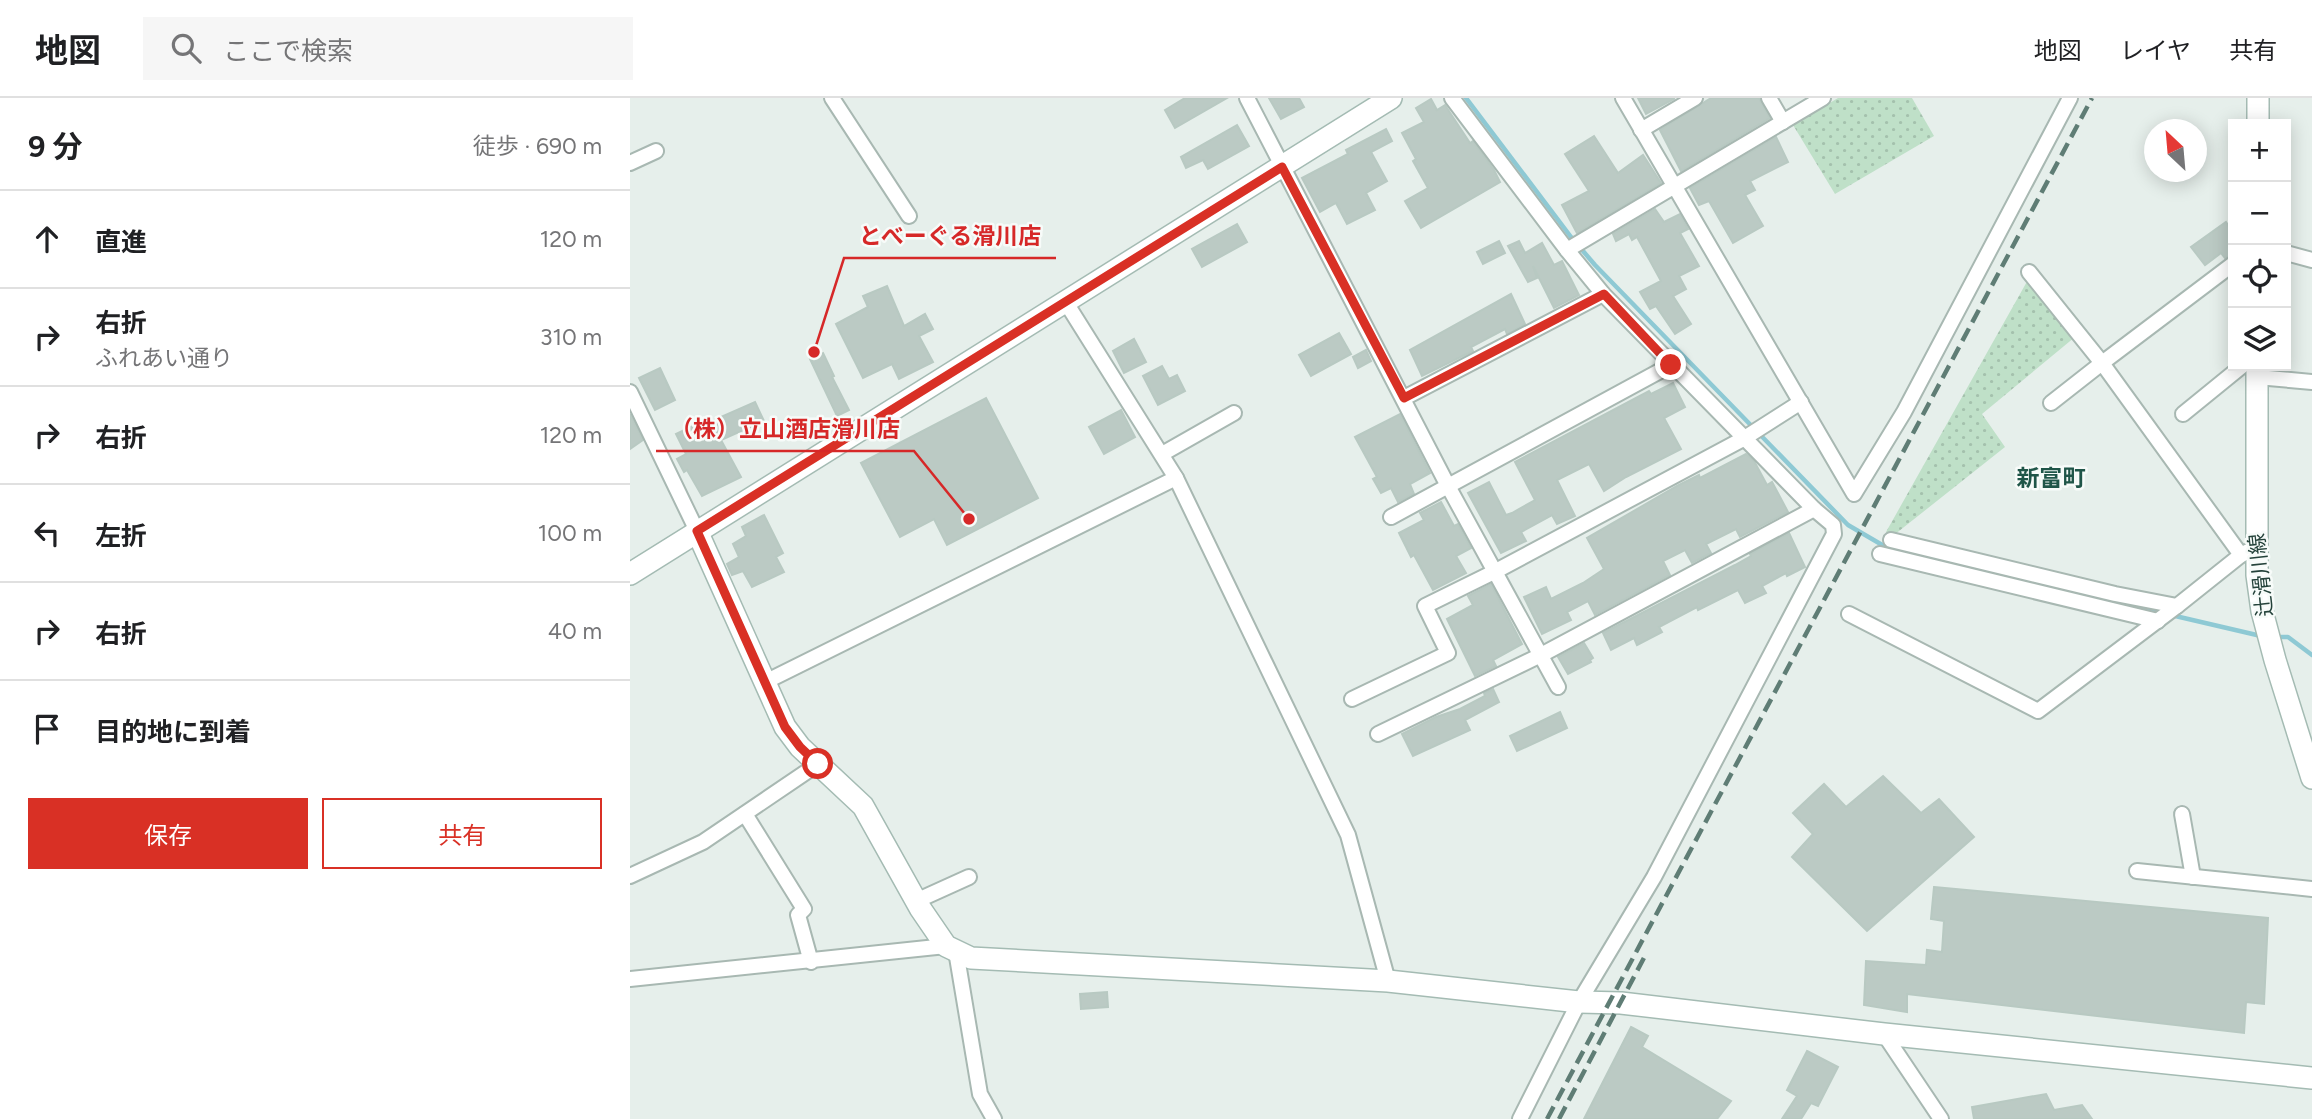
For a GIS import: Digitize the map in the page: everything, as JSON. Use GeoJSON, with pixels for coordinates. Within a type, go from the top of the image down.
{"type":"FeatureCollection","features":[{"type":"Feature","properties":{"kind":"street"},"geometry":{"type":"LineString","coordinates":[[832,98],[909,216]]}},
{"type":"Feature","properties":{"kind":"street"},"geometry":{"type":"LineString","coordinates":[[1247,98],[1448,486],[1558,687]]}},
{"type":"Feature","properties":{"kind":"street"},"geometry":{"type":"LineString","coordinates":[[630,574],[1391,98]]}},
{"type":"Feature","properties":{"kind":"street"},"geometry":{"type":"LineString","coordinates":[[1452,98],[1567,250],[1604,294],[1743,439],[1833,525],[1835,534],[1654,877],[1579,1002],[1520,1119]]}},
{"type":"Feature","properties":{"kind":"street"},"geometry":{"type":"LineString","coordinates":[[1623,98],[1854,495],[1905,412],[2070,98]]}},
{"type":"Feature","properties":{"kind":"street"},"geometry":{"type":"LineString","coordinates":[[1641,130],[1695,98]]}},
{"type":"Feature","properties":{"kind":"street"},"geometry":{"type":"LineString","coordinates":[[1769,98],[1783,122]]}},
{"type":"Feature","properties":{"kind":"street"},"geometry":{"type":"LineString","coordinates":[[1567,250],[1824,98]]}},
{"type":"Feature","properties":{"kind":"street"},"geometry":{"type":"LineString","coordinates":[[2258,98],[2258,119]]}},
{"type":"Feature","properties":{"kind":"street"},"geometry":{"type":"LineString","coordinates":[[630,163],[656,151]]}},
{"type":"Feature","properties":{"kind":"street"},"geometry":{"type":"LineString","coordinates":[[2291,254],[2312,260]]}},
{"type":"Feature","properties":{"kind":"street"},"geometry":{"type":"LineString","coordinates":[[2051,403],[2228,268]]}},
{"type":"Feature","properties":{"kind":"street"},"geometry":{"type":"LineString","coordinates":[[1849,614],[2038,711],[2249,551],[2029,272]]}},
{"type":"Feature","properties":{"kind":"street"},"geometry":{"type":"LineString","coordinates":[[1404,398],[1604,294]]}},
{"type":"Feature","properties":{"kind":"street"},"geometry":{"type":"LineString","coordinates":[[1065,301],[1176,478],[1348,835],[1388,981]]}},
{"type":"Feature","properties":{"kind":"street"},"geometry":{"type":"LineString","coordinates":[[1391,517],[1671,365]]}},
{"type":"Feature","properties":{"kind":"street"},"geometry":{"type":"LineString","coordinates":[[2183,414],[2250,371]]}},
{"type":"Feature","properties":{"kind":"street","name":"辻滑川線"},"geometry":{"type":"LineString","coordinates":[[2252,371],[2249,551],[2257,575],[2262,611],[2312,778]]}},
{"type":"Feature","properties":{"kind":"street"},"geometry":{"type":"LineString","coordinates":[[2257,371],[2312,382]]}},
{"type":"Feature","properties":{"kind":"street"},"geometry":{"type":"LineString","coordinates":[[632,400],[697,531],[785,727],[800,747],[863,806],[916,901],[951,948],[980,1094],[994,1119]]}},
{"type":"Feature","properties":{"kind":"street"},"geometry":{"type":"LineString","coordinates":[[1352,699],[1448,653],[1425,606],[1743,439],[1801,402]]}},
{"type":"Feature","properties":{"kind":"street"},"geometry":{"type":"LineString","coordinates":[[1162,454],[1234,413]]}},
{"type":"Feature","properties":{"kind":"street"},"geometry":{"type":"LineString","coordinates":[[765,682],[1176,478]]}},
{"type":"Feature","properties":{"kind":"street"},"geometry":{"type":"LineString","coordinates":[[1378,734],[1541,655],[1814,509]]}},
{"type":"Feature","properties":{"kind":"street"},"geometry":{"type":"LineString","coordinates":[[1891,540],[2177,607]]}},
{"type":"Feature","properties":{"kind":"street"},"geometry":{"type":"LineString","coordinates":[[1880,554],[2158,621]]}},
{"type":"Feature","properties":{"kind":"street"},"geometry":{"type":"LineString","coordinates":[[630,876],[703,842],[818,764]]}},
{"type":"Feature","properties":{"kind":"street"},"geometry":{"type":"LineString","coordinates":[[745,814],[804,909],[798,915],[811,962]]}},
{"type":"Feature","properties":{"kind":"street"},"geometry":{"type":"LineString","coordinates":[[2182,814],[2193,877]]}},
{"type":"Feature","properties":{"kind":"street"},"geometry":{"type":"LineString","coordinates":[[2137,871],[2312,889]]}},
{"type":"Feature","properties":{"kind":"street"},"geometry":{"type":"LineString","coordinates":[[916,901],[969,877]]}},
{"type":"Feature","properties":{"kind":"street"},"geometry":{"type":"LineString","coordinates":[[630,979],[951,948],[971,958],[1388,981],[1579,1002],[1620,1003],[1884,1034],[2312,1078]]}},
{"type":"Feature","properties":{"kind":"street"},"geometry":{"type":"LineString","coordinates":[[1884,1034],[1941,1119]]}},
{"type":"Feature","properties":{"kind":"green space"},"geometry":{"type":"Polygon","coordinates":[[[1838,98],[1912,98],[1934,136],[1835,194],[1793,125],[1838,98]]]}},
{"type":"Feature","properties":{"kind":"green space"},"geometry":{"type":"Polygon","coordinates":[[[2029,278],[2075,337],[1982,414],[2005,447],[1894,535],[1886,532],[2029,278]]]}},
{"type":"Feature","properties":{"kind":"building"},"geometry":{"type":"Polygon","coordinates":[[[1185,98],[1227,98],[1175,128],[1165,110],[1185,98]]]}},
{"type":"Feature","properties":{"kind":"building"},"geometry":{"type":"Polygon","coordinates":[[[1269,98],[1299,98],[1304,107],[1281,119],[1269,98]]]}},
{"type":"Feature","properties":{"kind":"building"},"geometry":{"type":"Polygon","coordinates":[[[1638,98],[1674,98],[1674,99],[1646,114],[1638,98]]]}},
{"type":"Feature","properties":{"kind":"building"},"geometry":{"type":"Polygon","coordinates":[[[1711,98],[1759,98],[1770,118],[1681,171],[1660,130],[1711,98]]]}},
{"type":"Feature","properties":{"kind":"building"},"geometry":{"type":"Polygon","coordinates":[[[1431,99],[1437,110],[1445,105],[1500,182],[1421,228],[1405,201],[1428,188],[1402,133],[1424,122],[1416,108],[1431,99]]]}},
{"type":"Feature","properties":{"kind":"building"},"geometry":{"type":"Polygon","coordinates":[[[1237,125],[1249,146],[1208,169],[1203,160],[1186,168],[1181,157],[1237,125]]]}},
{"type":"Feature","properties":{"kind":"building"},"geometry":{"type":"Polygon","coordinates":[[[1386,129],[1392,141],[1371,152],[1387,181],[1366,193],[1375,210],[1347,224],[1336,203],[1320,212],[1302,178],[1348,154],[1346,150],[1386,129]]]}},
{"type":"Feature","properties":{"kind":"building"},"geometry":{"type":"Polygon","coordinates":[[[1594,136],[1618,173],[1643,155],[1661,183],[1577,233],[1562,205],[1589,191],[1565,154],[1594,136]]]}},
{"type":"Feature","properties":{"kind":"building"},"geometry":{"type":"Polygon","coordinates":[[[1776,137],[1788,162],[1750,181],[1755,190],[1745,195],[1763,226],[1733,243],[1709,201],[1699,205],[1690,188],[1776,137]]]}},
{"type":"Feature","properties":{"kind":"building"},"geometry":{"type":"Polygon","coordinates":[[[1655,209],[1664,222],[1680,214],[1688,229],[1680,233],[1699,266],[1679,276],[1686,289],[1673,296],[1691,324],[1675,334],[1656,306],[1650,309],[1640,292],[1661,281],[1637,237],[1632,240],[1629,234],[1616,241],[1613,234],[1655,209]]]}},
{"type":"Feature","properties":{"kind":"building"},"geometry":{"type":"Polygon","coordinates":[[[2226,222],[2228,225],[2228,257],[2225,258],[2221,253],[2205,265],[2191,247],[2226,222]]]}},
{"type":"Feature","properties":{"kind":"building"},"geometry":{"type":"Polygon","coordinates":[[[1237,224],[1247,242],[1202,267],[1192,249],[1237,224]]]}},
{"type":"Feature","properties":{"kind":"building"},"geometry":{"type":"Polygon","coordinates":[[[1499,241],[1505,253],[1483,264],[1477,252],[1499,241]]]}},
{"type":"Feature","properties":{"kind":"building"},"geometry":{"type":"Polygon","coordinates":[[[1519,241],[1525,253],[1542,243],[1554,265],[1562,261],[1579,295],[1554,308],[1533,266],[1537,278],[1528,282],[1508,246],[1519,241]]]}},
{"type":"Feature","properties":{"kind":"building"},"geometry":{"type":"Polygon","coordinates":[[[887,286],[904,326],[925,314],[933,329],[919,336],[933,362],[899,379],[892,364],[863,378],[836,324],[868,307],[863,296],[887,286]]]}},
{"type":"Feature","properties":{"kind":"building"},"geometry":{"type":"Polygon","coordinates":[[[1511,294],[1525,324],[1507,334],[1505,329],[1471,347],[1473,351],[1422,376],[1410,350],[1511,294]]]}},
{"type":"Feature","properties":{"kind":"building"},"geometry":{"type":"Polygon","coordinates":[[[1339,333],[1351,354],[1311,376],[1299,355],[1339,333]]]}},
{"type":"Feature","properties":{"kind":"building"},"geometry":{"type":"Polygon","coordinates":[[[1134,339],[1146,362],[1124,373],[1113,351],[1134,339]]]}},
{"type":"Feature","properties":{"kind":"building"},"geometry":{"type":"Polygon","coordinates":[[[1366,350],[1371,361],[1358,368],[1353,357],[1366,350]]]}},
{"type":"Feature","properties":{"kind":"building"},"geometry":{"type":"Polygon","coordinates":[[[823,353],[849,410],[837,416],[810,359],[823,353]]]}},
{"type":"Feature","properties":{"kind":"building"},"geometry":{"type":"Polygon","coordinates":[[[1162,366],[1169,379],[1177,375],[1185,391],[1158,405],[1143,376],[1162,366]]]}},
{"type":"Feature","properties":{"kind":"building"},"geometry":{"type":"Polygon","coordinates":[[[660,368],[675,400],[655,410],[639,378],[660,368]]]}},
{"type":"Feature","properties":{"kind":"building"},"geometry":{"type":"Polygon","coordinates":[[[1673,383],[1685,407],[1664,418],[1681,449],[1604,491],[1589,464],[1557,480],[1575,516],[1557,524],[1552,515],[1521,532],[1526,541],[1501,553],[1468,493],[1489,482],[1506,515],[1512,513],[1535,500],[1515,462],[1649,391],[1651,394],[1673,383]]]}},
{"type":"Feature","properties":{"kind":"building"},"geometry":{"type":"Polygon","coordinates":[[[986,398],[1038,498],[947,545],[934,519],[900,537],[861,463],[986,398]]]}},
{"type":"Feature","properties":{"kind":"building"},"geometry":{"type":"Polygon","coordinates":[[[755,402],[764,421],[721,440],[741,477],[702,496],[687,470],[684,472],[677,459],[686,454],[676,434],[755,402]]]}},
{"type":"Feature","properties":{"kind":"building"},"geometry":{"type":"Polygon","coordinates":[[[1121,410],[1135,437],[1104,454],[1089,427],[1121,410]]]}},
{"type":"Feature","properties":{"kind":"building"},"geometry":{"type":"Polygon","coordinates":[[[630,414],[643,440],[630,449],[630,414]]]}},
{"type":"Feature","properties":{"kind":"building"},"geometry":{"type":"Polygon","coordinates":[[[1400,414],[1430,473],[1410,484],[1414,494],[1398,502],[1391,488],[1381,493],[1373,479],[1377,477],[1355,437],[1400,414]]]}},
{"type":"Feature","properties":{"kind":"building"},"geometry":{"type":"Polygon","coordinates":[[[1746,454],[1754,461],[1767,485],[1772,482],[1788,512],[1740,537],[1736,529],[1706,544],[1711,553],[1692,563],[1685,550],[1663,561],[1670,575],[1595,615],[1588,601],[1567,612],[1571,620],[1542,634],[1524,597],[1546,587],[1551,599],[1604,569],[1587,538],[1677,486],[1699,475],[1700,478],[1746,454]]]}},
{"type":"Feature","properties":{"kind":"building"},"geometry":{"type":"Polygon","coordinates":[[[1441,502],[1454,526],[1458,524],[1471,548],[1456,556],[1466,573],[1433,590],[1399,533],[1424,520],[1420,513],[1441,502]]]}},
{"type":"Feature","properties":{"kind":"building"},"geometry":{"type":"Polygon","coordinates":[[[764,515],[783,553],[776,557],[784,572],[752,587],[743,571],[732,575],[727,564],[739,557],[733,544],[746,536],[742,527],[764,515]]]}},
{"type":"Feature","properties":{"kind":"building"},"geometry":{"type":"Polygon","coordinates":[[[1789,533],[1805,567],[1787,576],[1786,573],[1762,586],[1766,593],[1745,603],[1738,590],[1659,627],[1662,632],[1637,645],[1634,638],[1611,650],[1603,633],[1735,565],[1789,533]]]}},
{"type":"Feature","properties":{"kind":"building"},"geometry":{"type":"Polygon","coordinates":[[[1491,584],[1522,644],[1493,660],[1496,666],[1475,676],[1447,619],[1473,605],[1468,596],[1491,584]]]}},
{"type":"Feature","properties":{"kind":"building"},"geometry":{"type":"Polygon","coordinates":[[[1584,643],[1593,658],[1591,662],[1568,674],[1558,657],[1584,643]]]}},
{"type":"Feature","properties":{"kind":"building"},"geometry":{"type":"Polygon","coordinates":[[[1493,689],[1499,702],[1465,720],[1470,730],[1413,756],[1402,734],[1436,717],[1460,709],[1493,689]]]}},
{"type":"Feature","properties":{"kind":"building"},"geometry":{"type":"Polygon","coordinates":[[[1560,712],[1567,728],[1517,751],[1510,736],[1560,712]]]}},
{"type":"Feature","properties":{"kind":"building"},"geometry":{"type":"Polygon","coordinates":[[[1883,776],[1921,813],[1939,799],[1974,837],[1867,931],[1792,857],[1813,834],[1793,813],[1824,784],[1846,807],[1883,776]]]}},
{"type":"Feature","properties":{"kind":"building"},"geometry":{"type":"Polygon","coordinates":[[[1934,887],[2268,918],[2264,1004],[2246,1002],[2244,1033],[1907,994],[1907,1012],[1864,1005],[1866,961],[1926,965],[1927,950],[1942,952],[1944,921],[1931,919],[1934,887]]]}},
{"type":"Feature","properties":{"kind":"building"},"geometry":{"type":"Polygon","coordinates":[[[1107,992],[1108,1007],[1081,1009],[1080,994],[1107,992]]]}},
{"type":"Feature","properties":{"kind":"building"},"geometry":{"type":"Polygon","coordinates":[[[1631,1027],[1648,1036],[1642,1047],[1731,1101],[1717,1119],[1584,1119],[1631,1027]]]}},
{"type":"Feature","properties":{"kind":"building"},"geometry":{"type":"Polygon","coordinates":[[[1807,1051],[1838,1067],[1818,1106],[1811,1103],[1801,1119],[1782,1119],[1797,1096],[1787,1090],[1807,1051]]]}},
{"type":"Feature","properties":{"kind":"building"},"geometry":{"type":"Polygon","coordinates":[[[2046,1094],[2054,1110],[2082,1105],[2092,1119],[1974,1119],[1972,1107],[2046,1094]]]}},
{"type":"Feature","properties":{"kind":"waterway"},"geometry":{"type":"LineString","coordinates":[[1466,98],[1595,265],[1848,525],[1884,546],[2162,613]]}},
{"type":"Feature","properties":{"kind":"waterway"},"geometry":{"type":"LineString","coordinates":[[2171,615],[2261,636]]}},
{"type":"Feature","properties":{"kind":"waterway"},"geometry":{"type":"LineString","coordinates":[[2277,637],[2288,637],[2312,655]]}},
{"type":"Feature","properties":{"kind":"railway"},"geometry":{"type":"LineString","coordinates":[[1547,1119],[2092,98]]}},
{"type":"Feature","properties":{"kind":"railway"},"geometry":{"type":"LineString","coordinates":[[1559,1119],[1646,954]]}},
{"type":"Feature","properties":{"kind":"place","name":"とべーぐる滑川店"},"geometry":{"type":"Point","coordinates":[814,352]}},
{"type":"Feature","properties":{"kind":"place","name":"（株）立山酒店滑川店"},"geometry":{"type":"Point","coordinates":[969,519]}},
{"type":"Feature","properties":{"kind":"district","name":"新富町"},"geometry":{"type":"Point","coordinates":[2051,478]}},
{"type":"Feature","properties":{"kind":"route"},"geometry":{"type":"LineString","coordinates":[[818,764],[800,747],[785,727],[697,531],[1282,167],[1404,398],[1604,294],[1671,365]]}}]}
